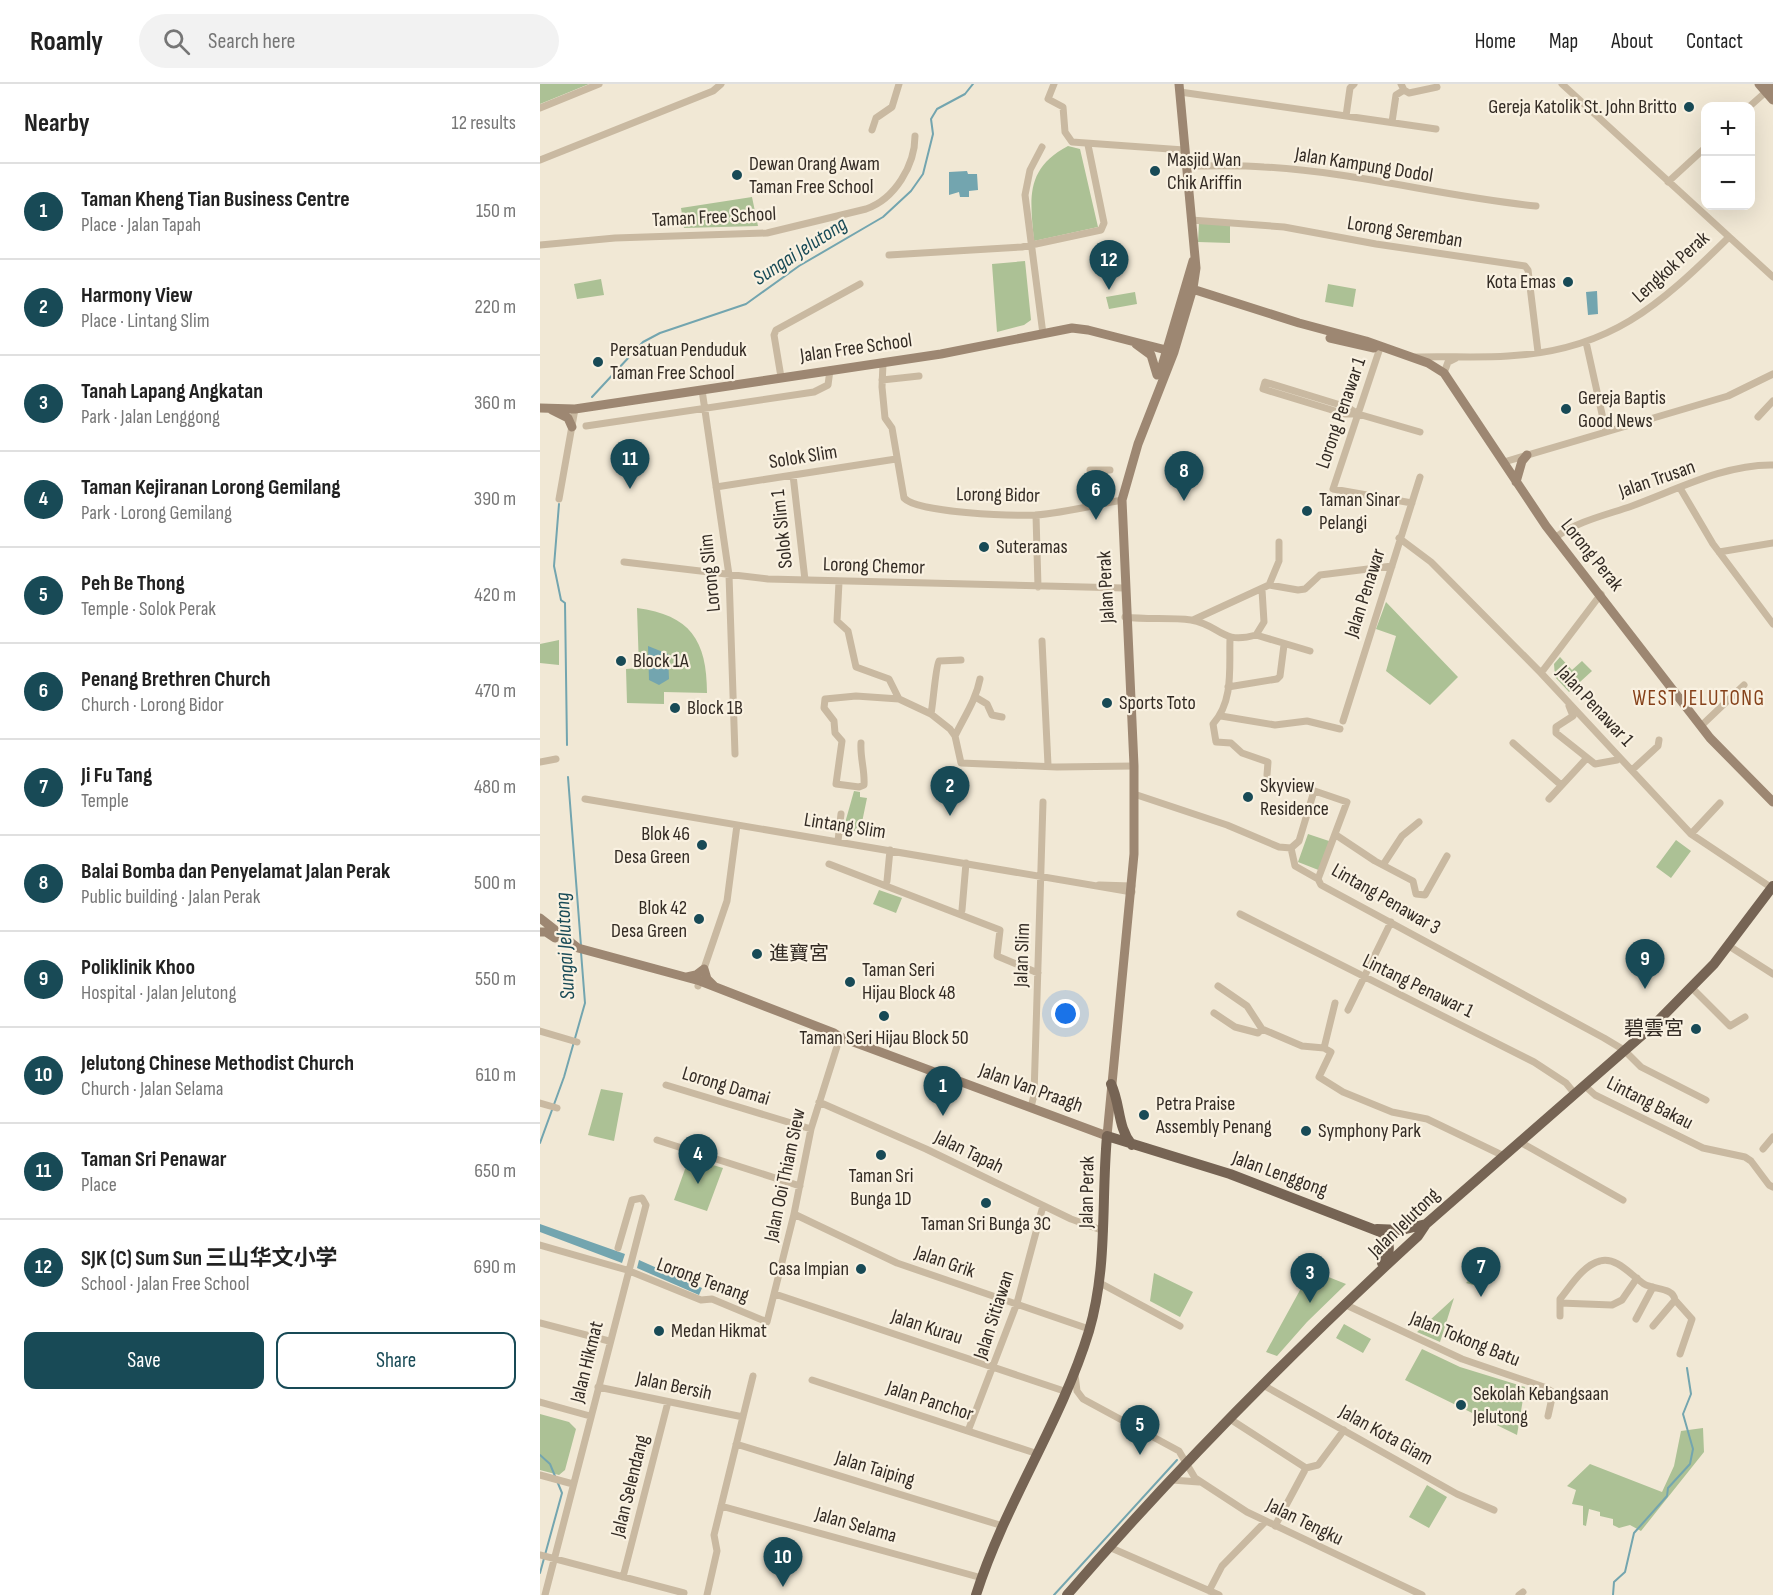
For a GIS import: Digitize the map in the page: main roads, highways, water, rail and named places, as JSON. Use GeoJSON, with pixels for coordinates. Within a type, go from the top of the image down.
{"type":"FeatureCollection","features":[{"type":"Feature","properties":{"kind":"main road"},"geometry":{"type":"LineString","coordinates":[[1758,84],[1770,88],[1773,99]]}},
{"type":"Feature","properties":{"kind":"main road","name":"Jalan Perak"},"geometry":{"type":"LineString","coordinates":[[976,1595],[1003,1526],[1075,1372],[1089,1329],[1100,1283],[1106,1166],[1110,1137],[1111,1084],[1132,889],[1134,766],[1125,617],[1122,500],[1127,475],[1160,390],[1163,377],[1162,366],[1171,351],[1189,305],[1193,261],[1180,88]]}},
{"type":"Feature","properties":{"kind":"main road"},"geometry":{"type":"LineString","coordinates":[[1190,287],[1299,323],[1366,341],[1380,348]]}},
{"type":"Feature","properties":{"kind":"main road","name":"Jalan Perak"},"geometry":{"type":"LineString","coordinates":[[1171,351],[1190,287]]}},
{"type":"Feature","properties":{"kind":"main road"},"geometry":{"type":"LineString","coordinates":[[1189,305],[1194,298],[1204,296],[1311,333],[1364,347],[1380,348]]}},
{"type":"Feature","properties":{"kind":"main road","name":"Jalan Free School"},"geometry":{"type":"LineString","coordinates":[[545,408],[575,409],[883,363],[1078,328],[1171,351]]}},
{"type":"Feature","properties":{"kind":"main road"},"geometry":{"type":"LineString","coordinates":[[1133,340],[1154,360],[1160,390]]}},
{"type":"Feature","properties":{"kind":"main road","name":"Lorong Perak"},"geometry":{"type":"LineString","coordinates":[[1380,348],[1413,357],[1444,372],[1516,482],[1556,537],[1701,726],[1745,776],[1773,802]]}},
{"type":"Feature","properties":{"kind":"main road"},"geometry":{"type":"LineString","coordinates":[[545,408],[568,418],[573,427]]}},
{"type":"Feature","properties":{"kind":"main road"},"geometry":{"type":"LineString","coordinates":[[1516,482],[1522,461],[1527,455]]}},
{"type":"Feature","properties":{"kind":"main road","name":"Jalan Jelutong"},"geometry":{"type":"LineString","coordinates":[[1067,1595],[1187,1462],[1305,1342],[1418,1236],[1426,1224],[1585,1086],[1692,988],[1729,946],[1772,887]]}},
{"type":"Feature","properties":{"kind":"main road","name":"Jalan Van Praagh"},"geometry":{"type":"LineString","coordinates":[[540,919],[580,948],[598,957],[714,986],[840,1037],[1110,1137]]}},
{"type":"Feature","properties":{"kind":"main road"},"geometry":{"type":"LineString","coordinates":[[540,932],[546,932],[562,942],[580,948]]}},
{"type":"Feature","properties":{"kind":"main road","name":"Jalan Van Praagh"},"geometry":{"type":"LineString","coordinates":[[580,948],[687,977],[833,1038],[840,1037]]}},
{"type":"Feature","properties":{"kind":"main road"},"geometry":{"type":"LineString","coordinates":[[687,977],[704,969],[707,979],[714,986]]}},
{"type":"Feature","properties":{"kind":"main road"},"geometry":{"type":"LineString","coordinates":[[1111,1084],[1116,1094],[1121,1127],[1133,1145]]}},
{"type":"Feature","properties":{"kind":"main road","name":"Jalan Lenggong"},"geometry":{"type":"LineString","coordinates":[[1110,1137],[1230,1174],[1371,1228],[1387,1239],[1388,1258],[1306,1336],[1305,1342]]}},
{"type":"Feature","properties":{"kind":"main road","name":"Jalan Lenggong"},"geometry":{"type":"LineString","coordinates":[[1371,1228],[1397,1231],[1426,1224]]}},
{"type":"Feature","properties":{"kind":"water"},"geometry":{"type":"Polygon","coordinates":[[[967,171],[968,174],[977,174],[978,190],[969,191],[969,197],[960,197],[959,192],[949,195],[949,172],[967,171]]]}},
{"type":"Feature","properties":{"kind":"water"},"geometry":{"type":"Polygon","coordinates":[[[1597,291],[1598,314],[1588,315],[1586,292],[1597,291]]]}},
{"type":"Feature","properties":{"kind":"water"},"geometry":{"type":"Polygon","coordinates":[[[648,646],[668,654],[669,679],[659,685],[649,680],[648,646]]]}},
{"type":"Feature","properties":{"kind":"water"},"geometry":{"type":"Polygon","coordinates":[[[540,1224],[625,1254],[622,1263],[540,1232],[540,1224]]]}},
{"type":"Feature","properties":{"kind":"water"},"geometry":{"type":"Polygon","coordinates":[[[639,1260],[702,1288],[699,1295],[637,1268],[639,1260]]]}},
{"type":"Feature","properties":{"kind":"waterway","name":"Sungai Jelutong"},"geometry":{"type":"LineString","coordinates":[[592,397],[643,342],[660,333],[746,304],[799,266],[883,217],[911,191],[923,174],[933,134],[931,119],[937,109],[965,94],[973,84]]}},
{"type":"Feature","properties":{"kind":"waterway","name":"Sungai Jelutong"},"geometry":{"type":"LineString","coordinates":[[559,504],[554,566],[561,600],[565,603],[567,745]]}},
{"type":"Feature","properties":{"kind":"waterway","name":"Sungai Jelutong"},"geometry":{"type":"LineString","coordinates":[[568,777],[581,946]]}},
{"type":"Feature","properties":{"kind":"waterway","name":"Sungai Jelutong"},"geometry":{"type":"LineString","coordinates":[[540,1143],[564,1077],[585,1003],[581,952]]}},
{"type":"Feature","properties":{"kind":"waterway"},"geometry":{"type":"LineString","coordinates":[[1613,1595],[1614,1582],[1625,1572],[1634,1533],[1667,1496],[1668,1488],[1690,1464],[1693,1449],[1683,1414],[1691,1394],[1687,1368]]}},
{"type":"Feature","properties":{"kind":"waterway","name":"Sungai Jelutong"},"geometry":{"type":"LineString","coordinates":[[540,1455],[550,1464],[562,1493],[540,1573]]}},
{"type":"Feature","properties":{"kind":"waterway"},"geometry":{"type":"LineString","coordinates":[[1054,1595],[1177,1460]]}},
{"type":"Feature","properties":{"kind":"place","name":"Gereja Katolik St. John Britto"},"geometry":{"type":"Point","coordinates":[1689,107]}},
{"type":"Feature","properties":{"kind":"place","name":"Masjid Wan Chik Ariffin"},"geometry":{"type":"Point","coordinates":[1155,171]}},
{"type":"Feature","properties":{"kind":"place","name":"Dewan Orang Awam Taman Free School"},"geometry":{"type":"Point","coordinates":[737,175]}},
{"type":"Feature","properties":{"kind":"place","name":"Kota Emas"},"geometry":{"type":"Point","coordinates":[1568,282]}},
{"type":"Feature","properties":{"kind":"place","name":"SJK (C) Sum Sun 三山华文小学"},"geometry":{"type":"Point","coordinates":[1109,290]}},
{"type":"Feature","properties":{"kind":"place","name":"Persatuan Penduduk Taman Free School"},"geometry":{"type":"Point","coordinates":[598,362]}},
{"type":"Feature","properties":{"kind":"place","name":"Gereja Baptis Good News"},"geometry":{"type":"Point","coordinates":[1566,409]}},
{"type":"Feature","properties":{"kind":"place","name":"Taman Sri Penawar"},"geometry":{"type":"Point","coordinates":[630,489]}},
{"type":"Feature","properties":{"kind":"place","name":"Balai Bomba dan Penyelamat Jalan Perak"},"geometry":{"type":"Point","coordinates":[1184,501]}},
{"type":"Feature","properties":{"kind":"place","name":"Taman Sinar Pelangi"},"geometry":{"type":"Point","coordinates":[1307,511]}},
{"type":"Feature","properties":{"kind":"place","name":"Penang Brethren Church"},"geometry":{"type":"Point","coordinates":[1096,520]}},
{"type":"Feature","properties":{"kind":"place","name":"Suteramas"},"geometry":{"type":"Point","coordinates":[984,547]}},
{"type":"Feature","properties":{"kind":"place","name":"Block 1A"},"geometry":{"type":"Point","coordinates":[621,661]}},
{"type":"Feature","properties":{"kind":"place","name":"Sports Toto"},"geometry":{"type":"Point","coordinates":[1107,703]}},
{"type":"Feature","properties":{"kind":"place","name":"Block 1B"},"geometry":{"type":"Point","coordinates":[675,708]}},
{"type":"Feature","properties":{"kind":"place","name":"Skyview Residence"},"geometry":{"type":"Point","coordinates":[1248,797]}},
{"type":"Feature","properties":{"kind":"place","name":"Harmony View"},"geometry":{"type":"Point","coordinates":[950,816]}},
{"type":"Feature","properties":{"kind":"place","name":"Blok 46 Desa Green"},"geometry":{"type":"Point","coordinates":[702,845]}},
{"type":"Feature","properties":{"kind":"place","name":"Blok 42 Desa Green"},"geometry":{"type":"Point","coordinates":[699,919]}},
{"type":"Feature","properties":{"kind":"place","name":"進寶宮"},"geometry":{"type":"Point","coordinates":[757,954]}},
{"type":"Feature","properties":{"kind":"place","name":"Taman Seri Hijau Block 48"},"geometry":{"type":"Point","coordinates":[850,982]}},
{"type":"Feature","properties":{"kind":"place","name":"Poliklinik Khoo"},"geometry":{"type":"Point","coordinates":[1645,989]}},
{"type":"Feature","properties":{"kind":"place","name":"Taman Seri Hijau Block 50"},"geometry":{"type":"Point","coordinates":[884,1016]}},
{"type":"Feature","properties":{"kind":"place","name":"碧雲宮"},"geometry":{"type":"Point","coordinates":[1696,1029]}},
{"type":"Feature","properties":{"kind":"place","name":"Petra Praise Assembly Penang"},"geometry":{"type":"Point","coordinates":[1144,1115]}},
{"type":"Feature","properties":{"kind":"place","name":"Taman Kheng Tian Business Centre"},"geometry":{"type":"Point","coordinates":[943,1116]}},
{"type":"Feature","properties":{"kind":"place","name":"Symphony Park"},"geometry":{"type":"Point","coordinates":[1306,1131]}},
{"type":"Feature","properties":{"kind":"place","name":"Taman Sri Bunga 1D"},"geometry":{"type":"Point","coordinates":[881,1155]}},
{"type":"Feature","properties":{"kind":"place","name":"Taman Kejiranan Lorong Gemilang"},"geometry":{"type":"Point","coordinates":[698,1184]}},
{"type":"Feature","properties":{"kind":"place","name":"Taman Sri Bunga 3C"},"geometry":{"type":"Point","coordinates":[986,1203]}},
{"type":"Feature","properties":{"kind":"place","name":"Casa Impian"},"geometry":{"type":"Point","coordinates":[861,1269]}},
{"type":"Feature","properties":{"kind":"place","name":"Ji Fu Tang"},"geometry":{"type":"Point","coordinates":[1481,1297]}},
{"type":"Feature","properties":{"kind":"place","name":"Tanah Lapang Angkatan"},"geometry":{"type":"Point","coordinates":[1310,1303]}},
{"type":"Feature","properties":{"kind":"place","name":"Medan Hikmat"},"geometry":{"type":"Point","coordinates":[659,1331]}},
{"type":"Feature","properties":{"kind":"place","name":"Sekolah Kebangsaan Jelutong"},"geometry":{"type":"Point","coordinates":[1461,1405]}},
{"type":"Feature","properties":{"kind":"place","name":"Peh Be Thong"},"geometry":{"type":"Point","coordinates":[1140,1455]}},
{"type":"Feature","properties":{"kind":"place","name":"Jelutong Chinese Methodist Church"},"geometry":{"type":"Point","coordinates":[783,1587]}},
{"type":"Feature","properties":{"kind":"district","name":"WEST JELUTONG"},"geometry":{"type":"Point","coordinates":[1699,698]}}]}
